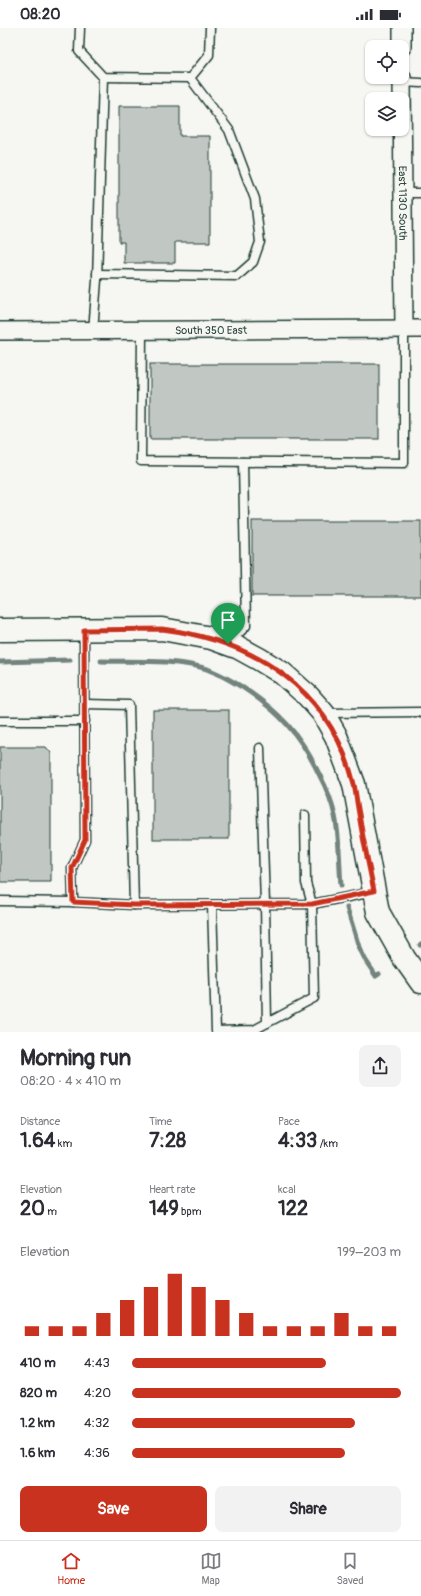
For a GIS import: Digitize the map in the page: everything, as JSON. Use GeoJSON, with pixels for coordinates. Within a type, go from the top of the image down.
{"type":"FeatureCollection","features":[{"type":"Feature","properties":{"kind":"street"},"geometry":{"type":"LineString","coordinates":[[402,28],[402,40]]}},
{"type":"Feature","properties":{"kind":"street","name":"East 1130 South"},"geometry":{"type":"LineString","coordinates":[[402,84],[404,329]]}},
{"type":"Feature","properties":{"kind":"street","name":"South 350 East"},"geometry":{"type":"LineString","coordinates":[[0,331],[421,329]]}},
{"type":"Feature","properties":{"kind":"street"},"geometry":{"type":"LineString","coordinates":[[0,630],[162,629],[188,633],[228,644],[259,659],[282,673],[308,696],[322,713],[336,736],[346,759],[354,784],[378,912],[404,958],[421,982]]}},
{"type":"Feature","properties":{"kind":"lane"},"geometry":{"type":"LineString","coordinates":[[80,28],[79,51],[103,77],[97,274],[93,331]]}},
{"type":"Feature","properties":{"kind":"lane"},"geometry":{"type":"LineString","coordinates":[[190,78],[209,55],[210,28]]}},
{"type":"Feature","properties":{"kind":"lane"},"geometry":{"type":"LineString","coordinates":[[103,77],[190,78]]}},
{"type":"Feature","properties":{"kind":"lane"},"geometry":{"type":"LineString","coordinates":[[97,274],[237,276],[253,262],[260,242],[255,198],[229,130],[190,78]]}},
{"type":"Feature","properties":{"kind":"lane"},"geometry":{"type":"LineString","coordinates":[[409,81],[421,83]]}},
{"type":"Feature","properties":{"kind":"lane"},"geometry":{"type":"LineString","coordinates":[[403,193],[421,193]]}},
{"type":"Feature","properties":{"kind":"lane"},"geometry":{"type":"LineString","coordinates":[[142,331],[140,461],[404,463],[404,329]]}},
{"type":"Feature","properties":{"kind":"lane"},"geometry":{"type":"LineString","coordinates":[[228,644],[246,626],[243,462]]}},
{"type":"Feature","properties":{"kind":"lane"},"geometry":{"type":"LineString","coordinates":[[73,902],[72,868],[85,840],[84,630]]}},
{"type":"Feature","properties":{"kind":"lane"},"geometry":{"type":"LineString","coordinates":[[85,704],[129,705],[134,905]]}},
{"type":"Feature","properties":{"kind":"lane"},"geometry":{"type":"LineString","coordinates":[[322,713],[421,712]]}},
{"type":"Feature","properties":{"kind":"lane"},"geometry":{"type":"LineString","coordinates":[[0,721],[85,721]]}},
{"type":"Feature","properties":{"kind":"lane"},"geometry":{"type":"LineString","coordinates":[[260,748],[266,904],[267,1023]]}},
{"type":"Feature","properties":{"kind":"lane"},"geometry":{"type":"LineString","coordinates":[[212,905],[216,1031],[254,1030],[314,998],[312,904],[306,883],[305,815]]}},
{"type":"Feature","properties":{"kind":"lane"},"geometry":{"type":"LineString","coordinates":[[0,901],[134,905],[312,904],[374,891]]}},
{"type":"Feature","properties":{"kind":"building"},"geometry":{"type":"Polygon","coordinates":[[[119,106],[180,106],[180,136],[210,136],[210,242],[175,242],[175,263],[124,263],[124,242],[119,242],[119,106]]]}},
{"type":"Feature","properties":{"kind":"building"},"geometry":{"type":"Polygon","coordinates":[[[150,364],[379,364],[379,439],[150,439],[150,364]]]}},
{"type":"Feature","properties":{"kind":"building"},"geometry":{"type":"Polygon","coordinates":[[[252,521],[421,521],[421,596],[252,596],[252,521]]]}},
{"type":"Feature","properties":{"kind":"building"},"geometry":{"type":"Polygon","coordinates":[[[153,710],[229,710],[229,839],[153,839],[153,710]]]}},
{"type":"Feature","properties":{"kind":"building"},"geometry":{"type":"Polygon","coordinates":[[[0,747],[46,747],[51,753],[51,882],[0,882],[0,747]]]}},
{"type":"Feature","properties":{"kind":"waterway"},"geometry":{"type":"LineString","coordinates":[[0,662],[70,660]]}},
{"type":"Feature","properties":{"kind":"waterway"},"geometry":{"type":"LineString","coordinates":[[101,661],[166,662],[204,668],[219,674],[242,687],[278,715],[296,735],[312,760],[324,784],[334,810],[339,842],[341,885]]}},
{"type":"Feature","properties":{"kind":"waterway"},"geometry":{"type":"LineString","coordinates":[[347,908],[359,947],[376,976],[379,974]]}},
{"type":"Feature","properties":{"kind":"route"},"geometry":{"type":"LineString","coordinates":[[162,629],[211,638],[228,644],[239,648],[282,673],[308,696],[322,713],[336,736],[346,759],[354,784],[358,814],[374,891],[312,904],[134,905],[73,902],[72,868],[85,840],[84,630],[162,629]]}}]}
